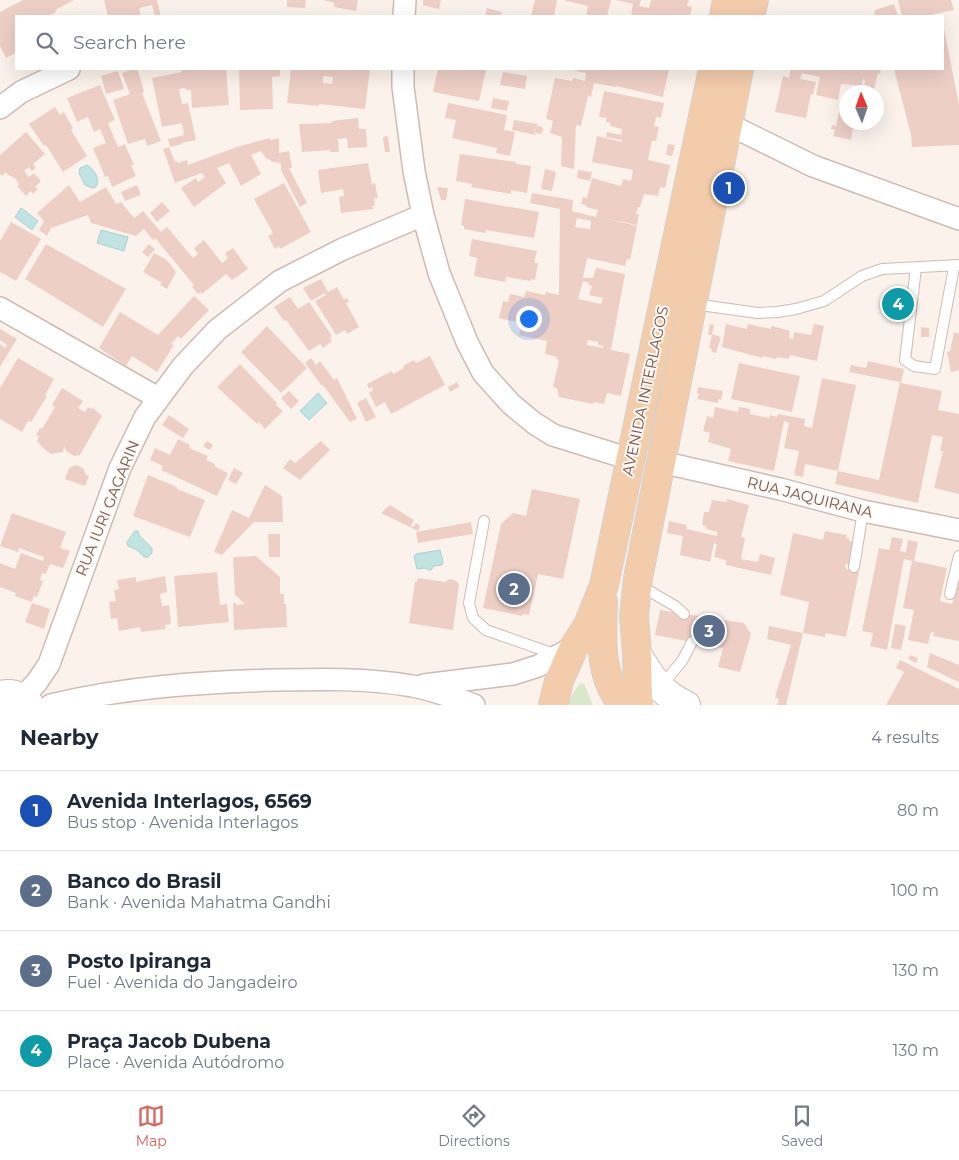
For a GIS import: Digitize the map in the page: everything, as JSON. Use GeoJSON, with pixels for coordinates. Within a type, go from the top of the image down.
{"type":"FeatureCollection","features":[{"type":"Feature","properties":{"kind":"main road"},"geometry":{"type":"LineString","coordinates":[[724,15],[727,0]]}},
{"type":"Feature","properties":{"kind":"main road"},"geometry":{"type":"LineString","coordinates":[[750,15],[754,0]]}},
{"type":"Feature","properties":{"kind":"main road","name":"AVENIDA INTERLAGOS"},"geometry":{"type":"LineString","coordinates":[[553,705],[566,651],[588,625],[604,585],[713,70]]}},
{"type":"Feature","properties":{"kind":"main road","name":"AVENIDA INTERLAGOS"},"geometry":{"type":"LineString","coordinates":[[638,705],[634,616],[637,584],[739,70]]}},
{"type":"Feature","properties":{"kind":"main road"},"geometry":{"type":"LineString","coordinates":[[604,585],[602,644],[606,670],[608,681],[615,696],[623,705]]}},
{"type":"Feature","properties":{"kind":"street"},"geometry":{"type":"LineString","coordinates":[[404,15],[405,0]]}},
{"type":"Feature","properties":{"kind":"street"},"geometry":{"type":"LineString","coordinates":[[0,108],[21,92],[67,70]]}},
{"type":"Feature","properties":{"kind":"street"},"geometry":{"type":"LineString","coordinates":[[403,70],[403,87],[414,172],[423,215],[439,273],[467,342],[483,372],[511,404],[534,424],[553,435],[630,459]]}},
{"type":"Feature","properties":{"kind":"street"},"geometry":{"type":"LineString","coordinates":[[728,124],[813,166],[959,219]]}},
{"type":"Feature","properties":{"kind":"street","name":"RUA IURI GAGARIN"},"geometry":{"type":"LineString","coordinates":[[18,699],[38,682],[49,664],[120,468],[145,417],[184,366],[217,330],[280,281],[342,249],[423,215]]}},
{"type":"Feature","properties":{"kind":"street"},"geometry":{"type":"LineString","coordinates":[[0,308],[158,398]]}},
{"type":"Feature","properties":{"kind":"street","name":"RUA JAQUIRANA"},"geometry":{"type":"LineString","coordinates":[[661,462],[771,487],[863,511],[959,530]]}},
{"type":"Feature","properties":{"kind":"street"},"geometry":{"type":"LineString","coordinates":[[414,686],[513,674],[538,666],[566,651]]}},
{"type":"Feature","properties":{"kind":"street"},"geometry":{"type":"LineString","coordinates":[[637,654],[652,679],[670,697],[686,705]]}},
{"type":"Feature","properties":{"kind":"street"},"geometry":{"type":"LineString","coordinates":[[51,705],[138,689],[223,681],[327,679],[374,681],[414,686],[474,705]]}},
{"type":"Feature","properties":{"kind":"lane"},"geometry":{"type":"LineString","coordinates":[[692,304],[758,313],[777,312],[824,301],[870,272],[882,269],[957,266],[935,369],[914,366],[905,360],[916,268]]}},
{"type":"Feature","properties":{"kind":"lane"},"geometry":{"type":"LineString","coordinates":[[854,566],[863,511]]}},
{"type":"Feature","properties":{"kind":"lane"},"geometry":{"type":"LineString","coordinates":[[484,521],[469,603],[473,618],[486,630],[566,651]]}},
{"type":"Feature","properties":{"kind":"lane"},"geometry":{"type":"LineString","coordinates":[[950,594],[959,556]]}},
{"type":"Feature","properties":{"kind":"lane"},"geometry":{"type":"LineString","coordinates":[[637,584],[675,606],[684,614]]}},
{"type":"Feature","properties":{"kind":"lane"},"geometry":{"type":"LineString","coordinates":[[660,687],[682,661],[692,642]]}},
{"type":"Feature","properties":{"kind":"green space"},"geometry":{"type":"Polygon","coordinates":[[[580,683],[584,684],[593,705],[565,705],[580,683]]]}},
{"type":"Feature","properties":{"kind":"water"},"geometry":{"type":"Polygon","coordinates":[[[87,165],[96,175],[98,181],[96,187],[92,188],[85,185],[79,173],[80,168],[87,165]]]}},
{"type":"Feature","properties":{"kind":"water"},"geometry":{"type":"Polygon","coordinates":[[[21,208],[38,221],[32,230],[15,217],[21,208]]]}},
{"type":"Feature","properties":{"kind":"water"},"geometry":{"type":"Polygon","coordinates":[[[101,230],[128,237],[124,251],[97,243],[101,230]]]}},
{"type":"Feature","properties":{"kind":"water"},"geometry":{"type":"Polygon","coordinates":[[[318,393],[327,403],[309,420],[300,411],[318,393]]]}},
{"type":"Feature","properties":{"kind":"water"},"geometry":{"type":"Polygon","coordinates":[[[135,531],[138,531],[139,535],[152,548],[152,553],[148,557],[144,557],[137,550],[128,546],[127,542],[135,531]]]}},
{"type":"Feature","properties":{"kind":"water"},"geometry":{"type":"Polygon","coordinates":[[[440,550],[443,561],[442,565],[434,566],[431,570],[425,568],[417,569],[414,556],[416,554],[440,550]]]}},
{"type":"Feature","properties":{"kind":"building"},"geometry":{"type":"Polygon","coordinates":[[[23,0],[74,0],[55,10],[56,12],[50,15],[15,15],[15,54],[6,58],[0,46],[0,12],[23,0]]]}},
{"type":"Feature","properties":{"kind":"building"},"geometry":{"type":"Polygon","coordinates":[[[104,0],[157,0],[161,15],[155,15],[152,5],[139,8],[141,15],[108,15],[104,0]]]}},
{"type":"Feature","properties":{"kind":"building"},"geometry":{"type":"Polygon","coordinates":[[[287,0],[306,0],[305,8],[287,7],[287,0]]]}},
{"type":"Feature","properties":{"kind":"building"},"geometry":{"type":"Polygon","coordinates":[[[323,0],[358,0],[356,11],[334,7],[334,3],[323,0]]]}},
{"type":"Feature","properties":{"kind":"building"},"geometry":{"type":"Polygon","coordinates":[[[423,0],[441,0],[439,9],[423,5],[423,0]]]}},
{"type":"Feature","properties":{"kind":"building"},"geometry":{"type":"Polygon","coordinates":[[[535,0],[557,0],[554,15],[531,15],[535,0]]]}},
{"type":"Feature","properties":{"kind":"building"},"geometry":{"type":"Polygon","coordinates":[[[563,0],[611,0],[607,15],[586,15],[588,6],[563,0]]]}},
{"type":"Feature","properties":{"kind":"building"},"geometry":{"type":"Polygon","coordinates":[[[616,0],[641,0],[639,6],[649,8],[651,0],[689,0],[687,6],[692,7],[690,15],[631,15],[633,4],[616,0]]]}},
{"type":"Feature","properties":{"kind":"building"},"geometry":{"type":"Polygon","coordinates":[[[898,0],[951,0],[954,10],[931,15],[902,15],[898,0]]]}},
{"type":"Feature","properties":{"kind":"building"},"geometry":{"type":"Polygon","coordinates":[[[894,4],[898,15],[874,15],[875,10],[894,4]]]}},
{"type":"Feature","properties":{"kind":"building"},"geometry":{"type":"Polygon","coordinates":[[[487,8],[502,12],[501,15],[485,15],[487,8]]]}},
{"type":"Feature","properties":{"kind":"building"},"geometry":{"type":"Polygon","coordinates":[[[944,29],[959,105],[959,145],[912,147],[911,135],[894,70],[944,70],[944,29]]]}},
{"type":"Feature","properties":{"kind":"building"},"geometry":{"type":"Polygon","coordinates":[[[137,70],[144,92],[142,93],[161,141],[147,146],[145,139],[128,144],[113,100],[130,94],[122,73],[137,70]]]}},
{"type":"Feature","properties":{"kind":"building"},"geometry":{"type":"Polygon","coordinates":[[[181,70],[226,70],[229,105],[192,108],[191,90],[179,89],[182,104],[188,103],[196,140],[170,147],[168,139],[184,135],[182,123],[162,127],[152,78],[182,72],[181,70]]]}},
{"type":"Feature","properties":{"kind":"building"},"geometry":{"type":"Polygon","coordinates":[[[239,70],[280,70],[280,76],[272,77],[273,109],[240,110],[239,70]]]}},
{"type":"Feature","properties":{"kind":"building"},"geometry":{"type":"Polygon","coordinates":[[[291,70],[370,70],[365,109],[319,104],[319,106],[287,103],[291,70]],[[323,76],[323,83],[332,84],[333,77],[323,76]]]}},
{"type":"Feature","properties":{"kind":"building"},"geometry":{"type":"Polygon","coordinates":[[[438,70],[486,70],[479,101],[433,92],[438,70]]]}},
{"type":"Feature","properties":{"kind":"building"},"geometry":{"type":"Polygon","coordinates":[[[669,70],[663,97],[594,83],[591,97],[588,96],[581,126],[576,125],[574,169],[561,166],[562,137],[550,133],[553,121],[546,119],[555,78],[572,81],[573,78],[585,81],[586,73],[575,71],[669,70]]]}},
{"type":"Feature","properties":{"kind":"building"},"geometry":{"type":"Polygon","coordinates":[[[791,70],[881,70],[880,74],[878,73],[875,85],[864,85],[865,80],[863,79],[862,85],[839,85],[838,100],[816,95],[820,77],[802,73],[800,79],[816,82],[813,95],[811,94],[806,118],[775,112],[783,76],[789,78],[791,70]]]}},
{"type":"Feature","properties":{"kind":"building"},"geometry":{"type":"Polygon","coordinates":[[[118,71],[124,89],[106,94],[101,76],[118,71]]]}},
{"type":"Feature","properties":{"kind":"building"},"geometry":{"type":"Polygon","coordinates":[[[503,72],[527,76],[525,89],[500,85],[503,72]]]}},
{"type":"Feature","properties":{"kind":"building"},"geometry":{"type":"Polygon","coordinates":[[[100,85],[115,120],[108,123],[118,147],[125,144],[134,165],[131,165],[136,176],[112,187],[108,176],[105,177],[93,148],[106,143],[100,129],[94,132],[88,117],[77,122],[67,98],[100,85]]]}},
{"type":"Feature","properties":{"kind":"building"},"geometry":{"type":"Polygon","coordinates":[[[604,91],[664,103],[661,118],[656,117],[654,126],[659,127],[656,141],[652,141],[648,160],[670,165],[665,188],[660,187],[658,196],[644,194],[636,214],[639,214],[637,225],[603,218],[637,226],[630,260],[627,259],[625,266],[587,258],[583,278],[593,278],[596,268],[625,274],[611,350],[630,354],[621,396],[607,393],[604,404],[594,402],[593,404],[559,397],[557,388],[553,387],[559,360],[556,359],[557,357],[545,354],[547,341],[519,335],[522,323],[499,318],[503,301],[508,302],[510,294],[524,297],[526,291],[545,295],[546,292],[559,295],[560,209],[530,203],[532,193],[573,200],[572,211],[596,217],[598,210],[581,204],[583,197],[587,198],[592,178],[621,186],[623,179],[631,181],[633,170],[592,162],[597,136],[622,142],[622,140],[606,137],[607,132],[621,135],[622,129],[610,126],[611,123],[606,122],[607,118],[599,117],[604,91]],[[577,218],[575,227],[590,229],[591,221],[577,218]],[[583,281],[578,299],[601,304],[603,298],[589,295],[592,286],[583,281]],[[588,340],[587,345],[603,348],[603,346],[598,345],[598,342],[588,340]]]}},
{"type":"Feature","properties":{"kind":"building"},"geometry":{"type":"Polygon","coordinates":[[[493,98],[509,101],[507,111],[491,108],[493,98]]]}},
{"type":"Feature","properties":{"kind":"building"},"geometry":{"type":"Polygon","coordinates":[[[448,103],[507,115],[504,130],[515,132],[510,156],[496,153],[497,148],[452,138],[456,120],[445,118],[448,103]]]}},
{"type":"Feature","properties":{"kind":"building"},"geometry":{"type":"Polygon","coordinates":[[[55,107],[60,115],[64,112],[73,128],[71,130],[87,156],[63,172],[46,145],[44,146],[29,124],[55,107]]]}},
{"type":"Feature","properties":{"kind":"building"},"geometry":{"type":"Polygon","coordinates":[[[839,113],[839,130],[853,130],[851,140],[833,136],[835,130],[831,129],[832,125],[836,126],[839,113]]]}},
{"type":"Feature","properties":{"kind":"building"},"geometry":{"type":"Polygon","coordinates":[[[358,118],[359,129],[366,129],[367,147],[348,148],[347,138],[338,139],[339,152],[330,152],[330,150],[302,152],[299,124],[332,123],[332,121],[358,118]]]}},
{"type":"Feature","properties":{"kind":"building"},"geometry":{"type":"Polygon","coordinates":[[[514,120],[538,124],[534,130],[536,135],[512,130],[514,120]]]}},
{"type":"Feature","properties":{"kind":"building"},"geometry":{"type":"Polygon","coordinates":[[[539,126],[543,130],[539,134],[535,130],[539,126]]]}},
{"type":"Feature","properties":{"kind":"building"},"geometry":{"type":"Polygon","coordinates":[[[26,132],[45,154],[33,164],[36,168],[32,171],[29,167],[24,171],[29,177],[34,173],[41,181],[35,187],[38,189],[33,194],[31,191],[26,196],[17,186],[19,185],[16,179],[6,172],[2,176],[0,174],[0,155],[26,132]]]}},
{"type":"Feature","properties":{"kind":"building"},"geometry":{"type":"Polygon","coordinates":[[[388,136],[390,152],[385,152],[383,137],[388,136]]]}},
{"type":"Feature","properties":{"kind":"building"},"geometry":{"type":"Polygon","coordinates":[[[270,138],[270,140],[279,138],[279,153],[289,151],[292,168],[289,168],[307,203],[300,207],[281,170],[281,163],[273,162],[266,158],[261,151],[251,155],[261,174],[241,186],[229,163],[217,168],[226,183],[194,207],[181,188],[196,178],[198,182],[205,177],[202,173],[175,183],[163,149],[169,147],[175,162],[187,160],[188,165],[237,147],[270,138]]]}},
{"type":"Feature","properties":{"kind":"building"},"geometry":{"type":"Polygon","coordinates":[[[668,144],[675,145],[672,156],[666,155],[668,144]]]}},
{"type":"Feature","properties":{"kind":"building"},"geometry":{"type":"Polygon","coordinates":[[[460,154],[531,166],[527,193],[511,190],[511,194],[471,187],[472,184],[456,181],[460,154]]]}},
{"type":"Feature","properties":{"kind":"building"},"geometry":{"type":"Polygon","coordinates":[[[368,163],[372,184],[375,183],[378,198],[374,198],[375,206],[372,206],[373,209],[341,213],[339,197],[344,196],[343,189],[321,193],[318,170],[368,163]]]}},
{"type":"Feature","properties":{"kind":"building"},"geometry":{"type":"Polygon","coordinates":[[[545,169],[556,172],[552,191],[541,189],[545,169]]]}},
{"type":"Feature","properties":{"kind":"building"},"geometry":{"type":"Polygon","coordinates":[[[578,170],[592,172],[590,181],[577,178],[578,170]]]}},
{"type":"Feature","properties":{"kind":"building"},"geometry":{"type":"Polygon","coordinates":[[[284,183],[311,232],[280,249],[279,246],[275,249],[268,236],[273,233],[254,199],[284,183]]]}},
{"type":"Feature","properties":{"kind":"building"},"geometry":{"type":"Polygon","coordinates":[[[69,185],[80,202],[106,187],[116,204],[121,202],[134,218],[143,211],[161,232],[167,227],[193,258],[198,254],[194,248],[204,240],[222,263],[228,258],[225,253],[233,248],[248,269],[232,280],[226,274],[202,294],[201,292],[198,294],[192,287],[194,285],[155,238],[153,240],[144,229],[136,236],[91,223],[88,215],[51,228],[47,236],[39,230],[44,221],[37,213],[69,185]]]}},
{"type":"Feature","properties":{"kind":"building"},"geometry":{"type":"Polygon","coordinates":[[[137,185],[141,195],[125,201],[121,192],[137,185]]]}},
{"type":"Feature","properties":{"kind":"building"},"geometry":{"type":"Polygon","coordinates":[[[437,187],[448,188],[446,200],[441,200],[437,187]]]}},
{"type":"Feature","properties":{"kind":"building"},"geometry":{"type":"Polygon","coordinates":[[[465,199],[539,212],[534,238],[486,230],[485,233],[464,229],[464,226],[461,225],[465,199]]]}},
{"type":"Feature","properties":{"kind":"building"},"geometry":{"type":"Polygon","coordinates":[[[162,202],[170,211],[157,222],[150,213],[162,202]]]}},
{"type":"Feature","properties":{"kind":"building"},"geometry":{"type":"Polygon","coordinates":[[[11,222],[41,239],[16,281],[0,272],[0,241],[11,222]]]}},
{"type":"Feature","properties":{"kind":"building"},"geometry":{"type":"Polygon","coordinates":[[[472,239],[537,251],[534,263],[538,263],[535,280],[506,277],[505,282],[474,276],[477,258],[469,256],[472,239]]]}},
{"type":"Feature","properties":{"kind":"building"},"geometry":{"type":"Polygon","coordinates":[[[46,244],[126,289],[103,327],[25,279],[46,244]]]}},
{"type":"Feature","properties":{"kind":"building"},"geometry":{"type":"Polygon","coordinates":[[[149,244],[155,249],[148,257],[142,252],[149,244]]]}},
{"type":"Feature","properties":{"kind":"building"},"geometry":{"type":"Polygon","coordinates":[[[154,253],[167,260],[176,272],[167,289],[160,285],[162,283],[143,272],[154,253]]]}},
{"type":"Feature","properties":{"kind":"building"},"geometry":{"type":"Polygon","coordinates":[[[321,279],[328,292],[337,287],[344,300],[347,298],[349,302],[346,303],[359,327],[347,334],[345,330],[336,335],[315,301],[326,295],[325,293],[311,301],[303,288],[321,279]]]}},
{"type":"Feature","properties":{"kind":"building"},"geometry":{"type":"Polygon","coordinates":[[[194,296],[209,310],[181,339],[178,336],[171,344],[174,345],[157,372],[132,356],[126,366],[99,348],[120,312],[158,335],[194,296]]]}},
{"type":"Feature","properties":{"kind":"building"},"geometry":{"type":"Polygon","coordinates":[[[290,297],[298,309],[309,302],[332,336],[330,338],[332,341],[323,348],[320,344],[309,351],[274,307],[290,297]]]}},
{"type":"Feature","properties":{"kind":"building"},"geometry":{"type":"Polygon","coordinates":[[[710,324],[714,325],[712,334],[721,337],[716,353],[712,352],[712,349],[709,348],[712,335],[708,335],[710,324]]]}},
{"type":"Feature","properties":{"kind":"building"},"geometry":{"type":"Polygon","coordinates":[[[726,324],[747,329],[748,324],[771,329],[771,326],[780,328],[790,331],[789,338],[793,339],[794,332],[811,335],[814,324],[824,326],[817,361],[790,355],[789,359],[763,356],[762,358],[722,347],[726,324]]]}},
{"type":"Feature","properties":{"kind":"building"},"geometry":{"type":"Polygon","coordinates":[[[267,326],[307,368],[281,393],[241,352],[267,326]]]}},
{"type":"Feature","properties":{"kind":"building"},"geometry":{"type":"Polygon","coordinates":[[[921,327],[929,328],[929,337],[921,337],[921,327]]]}},
{"type":"Feature","properties":{"kind":"building"},"geometry":{"type":"Polygon","coordinates":[[[0,329],[17,339],[0,367],[0,344],[5,348],[7,345],[0,340],[0,329]]]}},
{"type":"Feature","properties":{"kind":"building"},"geometry":{"type":"Polygon","coordinates":[[[954,333],[959,333],[959,370],[951,372],[947,352],[950,351],[954,333]]]}},
{"type":"Feature","properties":{"kind":"building"},"geometry":{"type":"Polygon","coordinates":[[[430,356],[445,385],[391,414],[385,402],[376,407],[369,393],[373,390],[372,387],[369,389],[367,384],[392,371],[393,374],[414,360],[416,363],[430,356]]]}},
{"type":"Feature","properties":{"kind":"building"},"geometry":{"type":"Polygon","coordinates":[[[18,358],[54,379],[45,395],[47,396],[31,422],[28,421],[22,432],[0,419],[0,388],[18,358]]]}},
{"type":"Feature","properties":{"kind":"building"},"geometry":{"type":"Polygon","coordinates":[[[311,358],[316,365],[320,361],[334,380],[337,378],[357,419],[350,422],[322,386],[305,363],[311,358]]]}},
{"type":"Feature","properties":{"kind":"building"},"geometry":{"type":"Polygon","coordinates":[[[868,361],[904,369],[901,383],[942,391],[938,410],[959,414],[959,494],[934,488],[943,451],[940,451],[943,437],[932,435],[918,503],[835,484],[838,471],[879,480],[900,382],[849,372],[851,365],[866,368],[868,361]]]}},
{"type":"Feature","properties":{"kind":"building"},"geometry":{"type":"Polygon","coordinates":[[[739,363],[800,376],[792,412],[731,399],[739,363]]]}},
{"type":"Feature","properties":{"kind":"building"},"geometry":{"type":"Polygon","coordinates":[[[240,364],[283,411],[265,429],[259,422],[257,424],[217,387],[240,364]]]}},
{"type":"Feature","properties":{"kind":"building"},"geometry":{"type":"Polygon","coordinates":[[[822,378],[856,385],[838,471],[805,464],[803,477],[794,475],[799,451],[784,448],[789,423],[784,421],[774,471],[728,461],[731,449],[708,442],[710,433],[703,431],[707,416],[713,418],[715,407],[738,412],[739,407],[750,409],[750,414],[769,418],[770,415],[777,417],[778,414],[805,419],[804,426],[812,428],[822,378]]]}},
{"type":"Feature","properties":{"kind":"building"},"geometry":{"type":"Polygon","coordinates":[[[457,382],[459,387],[450,392],[448,387],[457,382]]]}},
{"type":"Feature","properties":{"kind":"building"},"geometry":{"type":"Polygon","coordinates":[[[698,387],[723,391],[721,400],[718,399],[718,403],[697,399],[699,394],[697,394],[698,387]]]}},
{"type":"Feature","properties":{"kind":"building"},"geometry":{"type":"Polygon","coordinates":[[[62,388],[83,401],[78,408],[85,412],[88,407],[93,408],[102,416],[80,455],[74,456],[66,451],[64,446],[63,452],[51,454],[37,441],[39,436],[36,435],[40,428],[42,429],[55,407],[52,405],[62,388]]]}},
{"type":"Feature","properties":{"kind":"building"},"geometry":{"type":"Polygon","coordinates":[[[289,391],[299,401],[291,409],[281,398],[289,391]]]}},
{"type":"Feature","properties":{"kind":"building"},"geometry":{"type":"Polygon","coordinates":[[[366,398],[376,417],[366,422],[357,403],[366,398]]]}},
{"type":"Feature","properties":{"kind":"building"},"geometry":{"type":"Polygon","coordinates":[[[169,415],[189,429],[183,438],[162,425],[169,415]]]}},
{"type":"Feature","properties":{"kind":"building"},"geometry":{"type":"Polygon","coordinates":[[[178,439],[190,445],[189,448],[208,456],[206,460],[228,473],[217,496],[161,470],[163,466],[150,460],[155,448],[170,455],[178,439]]]}},
{"type":"Feature","properties":{"kind":"building"},"geometry":{"type":"Polygon","coordinates":[[[207,441],[213,445],[210,450],[203,446],[207,441]]]}},
{"type":"Feature","properties":{"kind":"building"},"geometry":{"type":"Polygon","coordinates":[[[321,441],[330,450],[300,480],[283,468],[290,459],[295,463],[321,441]]]}},
{"type":"Feature","properties":{"kind":"building"},"geometry":{"type":"Polygon","coordinates":[[[76,465],[83,468],[86,475],[89,476],[85,486],[65,479],[69,468],[76,465]]]}},
{"type":"Feature","properties":{"kind":"building"},"geometry":{"type":"Polygon","coordinates":[[[234,468],[243,473],[236,484],[228,480],[234,468]]]}},
{"type":"Feature","properties":{"kind":"building"},"geometry":{"type":"Polygon","coordinates":[[[148,475],[205,500],[190,537],[133,516],[148,475]]]}},
{"type":"Feature","properties":{"kind":"building"},"geometry":{"type":"Polygon","coordinates":[[[265,485],[282,496],[283,522],[254,522],[222,555],[214,552],[232,510],[249,518],[265,485]]]}},
{"type":"Feature","properties":{"kind":"building"},"geometry":{"type":"Polygon","coordinates":[[[532,489],[580,499],[563,579],[538,574],[529,615],[522,614],[522,616],[483,608],[501,524],[513,513],[526,516],[532,489]]]}},
{"type":"Feature","properties":{"kind":"building"},"geometry":{"type":"Polygon","coordinates":[[[727,499],[749,505],[741,537],[745,538],[741,559],[758,562],[760,554],[775,558],[771,575],[726,565],[726,560],[714,557],[717,544],[714,543],[710,562],[680,555],[683,536],[667,533],[669,521],[687,525],[686,529],[717,536],[717,532],[706,529],[706,526],[702,525],[704,512],[709,512],[712,500],[727,502],[727,499]]]}},
{"type":"Feature","properties":{"kind":"building"},"geometry":{"type":"Polygon","coordinates":[[[390,505],[414,520],[411,526],[413,527],[416,523],[420,526],[418,531],[381,513],[390,505]]]}},
{"type":"Feature","properties":{"kind":"building"},"geometry":{"type":"Polygon","coordinates":[[[12,513],[66,532],[60,548],[70,551],[63,568],[50,564],[46,574],[42,573],[40,580],[43,581],[37,597],[34,596],[32,602],[15,596],[16,593],[0,587],[0,563],[15,569],[21,553],[43,561],[44,557],[19,548],[18,552],[0,546],[12,513]]]}},
{"type":"Feature","properties":{"kind":"building"},"geometry":{"type":"Polygon","coordinates":[[[471,522],[473,534],[418,543],[416,532],[471,522]]]}},
{"type":"Feature","properties":{"kind":"building"},"geometry":{"type":"Polygon","coordinates":[[[825,531],[847,535],[846,538],[850,539],[849,541],[855,542],[851,565],[845,564],[846,569],[859,572],[846,637],[826,633],[825,637],[803,633],[809,602],[780,595],[793,533],[823,540],[825,531]]]}},
{"type":"Feature","properties":{"kind":"building"},"geometry":{"type":"Polygon","coordinates":[[[268,534],[280,534],[280,557],[269,557],[268,534]]]}},
{"type":"Feature","properties":{"kind":"building"},"geometry":{"type":"Polygon","coordinates":[[[892,537],[903,539],[900,551],[906,552],[908,540],[918,542],[914,561],[947,568],[940,601],[952,604],[959,578],[959,641],[933,636],[934,632],[931,632],[928,644],[908,640],[914,610],[903,608],[912,561],[904,559],[887,650],[870,646],[873,633],[862,631],[879,548],[889,550],[892,537]]]}},
{"type":"Feature","properties":{"kind":"building"},"geometry":{"type":"Polygon","coordinates":[[[256,556],[280,577],[280,594],[284,594],[287,627],[234,630],[233,603],[236,603],[236,605],[245,604],[235,595],[233,557],[256,556]]]}},
{"type":"Feature","properties":{"kind":"building"},"geometry":{"type":"Polygon","coordinates":[[[217,572],[220,605],[227,604],[229,622],[178,627],[174,576],[217,572]]]}},
{"type":"Feature","properties":{"kind":"building"},"geometry":{"type":"Polygon","coordinates":[[[165,576],[167,592],[160,594],[162,606],[169,605],[171,624],[165,625],[166,629],[141,632],[140,627],[119,631],[117,618],[111,619],[109,602],[116,601],[114,590],[119,589],[117,580],[136,577],[136,582],[165,576]]]}},
{"type":"Feature","properties":{"kind":"building"},"geometry":{"type":"Polygon","coordinates":[[[418,578],[445,582],[449,579],[455,580],[459,584],[453,630],[409,623],[415,582],[417,582],[418,578]]]}},
{"type":"Feature","properties":{"kind":"building"},"geometry":{"type":"Polygon","coordinates":[[[32,603],[50,609],[44,629],[25,622],[32,603]]]}},
{"type":"Feature","properties":{"kind":"building"},"geometry":{"type":"Polygon","coordinates":[[[660,610],[744,623],[751,634],[740,672],[718,667],[723,648],[655,635],[660,610]]]}},
{"type":"Feature","properties":{"kind":"building"},"geometry":{"type":"Polygon","coordinates":[[[895,624],[906,626],[901,650],[891,648],[895,624]]]}},
{"type":"Feature","properties":{"kind":"building"},"geometry":{"type":"Polygon","coordinates":[[[769,626],[803,633],[786,705],[777,705],[779,699],[775,697],[791,645],[767,639],[769,626]]]}},
{"type":"Feature","properties":{"kind":"building"},"geometry":{"type":"Polygon","coordinates":[[[930,653],[959,665],[959,682],[927,667],[930,653]]]}},
{"type":"Feature","properties":{"kind":"building"},"geometry":{"type":"Polygon","coordinates":[[[910,655],[918,658],[916,663],[908,659],[910,655]]]}},
{"type":"Feature","properties":{"kind":"building"},"geometry":{"type":"Polygon","coordinates":[[[900,660],[959,689],[959,705],[886,705],[904,672],[896,668],[900,660]]]}},
{"type":"Feature","properties":{"kind":"place","name":"Avenida Interlagos, 6569"},"geometry":{"type":"Point","coordinates":[729,188]}},
{"type":"Feature","properties":{"kind":"place","name":"Praça Jacob Dubena"},"geometry":{"type":"Point","coordinates":[898,304]}},
{"type":"Feature","properties":{"kind":"place","name":"Banco do Brasil"},"geometry":{"type":"Point","coordinates":[514,589]}},
{"type":"Feature","properties":{"kind":"place","name":"Posto Ipiranga"},"geometry":{"type":"Point","coordinates":[709,631]}}]}
